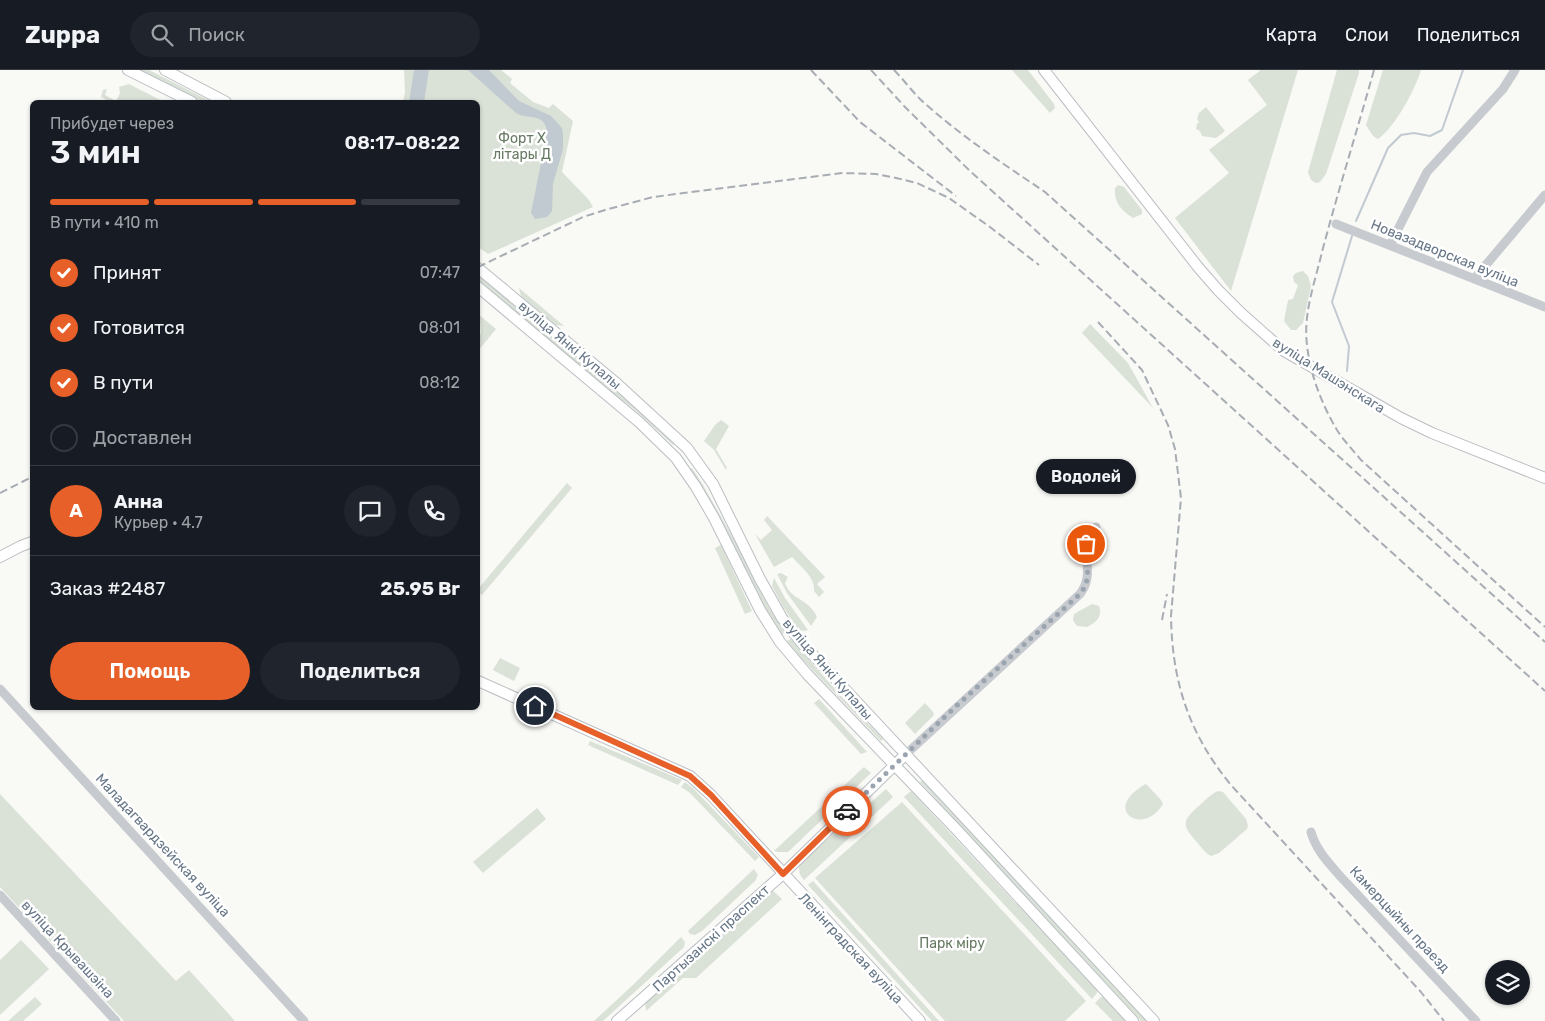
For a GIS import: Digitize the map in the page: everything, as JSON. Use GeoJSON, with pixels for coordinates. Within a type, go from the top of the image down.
{"type":"FeatureCollection","features":[{"type":"Feature","properties":{"kind":"main road"},"geometry":{"type":"LineString","coordinates":[[128,70],[188,100]]}},
{"type":"Feature","properties":{"kind":"main road"},"geometry":{"type":"LineString","coordinates":[[165,70],[222,100]]}},
{"type":"Feature","properties":{"kind":"main road","name":"вуліца Машэнскага"},"geometry":{"type":"LineString","coordinates":[[1046,71],[1198,267],[1218,290],[1284,351],[1401,418],[1432,433],[1545,478]]}},
{"type":"Feature","properties":{"kind":"main road","name":"вуліца Янкі Купалы"},"geometry":{"type":"LineString","coordinates":[[480,270],[627,393],[687,448],[713,484],[760,579],[782,618],[820,663],[1154,1021]]}},
{"type":"Feature","properties":{"kind":"main road","name":"вуліца Янкі Купалы"},"geometry":{"type":"LineString","coordinates":[[480,289],[639,422],[676,458],[710,510],[760,610],[780,642],[807,674],[956,829],[1133,1021]]}},
{"type":"Feature","properties":{"kind":"main road"},"geometry":{"type":"LineString","coordinates":[[676,458],[687,448]]}},
{"type":"Feature","properties":{"kind":"main road"},"geometry":{"type":"LineString","coordinates":[[0,557],[30,543]]}},
{"type":"Feature","properties":{"kind":"main road","name":"Ленінградская вуліца"},"geometry":{"type":"LineString","coordinates":[[480,682],[690,776],[711,795],[920,1021]]}},
{"type":"Feature","properties":{"kind":"main road","name":"Партызанскі праспект"},"geometry":{"type":"LineString","coordinates":[[617,1021],[783,874],[905,754]]}},
{"type":"Feature","properties":{"kind":"street"},"geometry":{"type":"LineString","coordinates":[[1390,245],[1427,172],[1503,89],[1515,70]]}},
{"type":"Feature","properties":{"kind":"street"},"geometry":{"type":"LineString","coordinates":[[1474,279],[1545,195]]}},
{"type":"Feature","properties":{"kind":"street","name":"Новазадворская вуліца"},"geometry":{"type":"LineString","coordinates":[[1336,224],[1545,307]]}},
{"type":"Feature","properties":{"kind":"street","name":"Партызанскі праспект"},"geometry":{"type":"LineString","coordinates":[[905,754],[1080,594],[1087,583],[1088,576],[1086,544],[1090,534],[1096,527]]}},
{"type":"Feature","properties":{"kind":"street","name":"Маладагвардзейская вуліца"},"geometry":{"type":"LineString","coordinates":[[0,688],[304,1021]]}},
{"type":"Feature","properties":{"kind":"street","name":"Камерцыйны праезд"},"geometry":{"type":"LineString","coordinates":[[1311,832],[1323,856],[1340,876],[1476,1021]]}},
{"type":"Feature","properties":{"kind":"street","name":"вуліца Крывашэіна"},"geometry":{"type":"LineString","coordinates":[[0,895],[116,1021]]}},
{"type":"Feature","properties":{"kind":"green space"},"geometry":{"type":"Polygon","coordinates":[[[139,70],[149,70],[208,100],[199,100],[139,70]]]}},
{"type":"Feature","properties":{"kind":"green space","name":"Форт X літары Д"},"geometry":{"type":"Polygon","coordinates":[[[404,70],[501,70],[512,79],[510,83],[533,102],[549,108],[553,104],[573,121],[562,172],[589,200],[593,207],[488,254],[480,248],[480,100],[403,100],[404,70]]]}},
{"type":"Feature","properties":{"kind":"green space"},"geometry":{"type":"Polygon","coordinates":[[[1012,70],[1028,70],[1054,104],[1055,108],[1050,113],[1012,70]]]}},
{"type":"Feature","properties":{"kind":"green space"},"geometry":{"type":"Polygon","coordinates":[[[1261,70],[1298,70],[1231,291],[1175,218],[1229,173],[1209,150],[1267,105],[1248,80],[1261,70]]]}},
{"type":"Feature","properties":{"kind":"green space"},"geometry":{"type":"Polygon","coordinates":[[[1337,70],[1359,70],[1359,73],[1326,174],[1320,182],[1316,183],[1311,180],[1308,172],[1337,70]]]}},
{"type":"Feature","properties":{"kind":"green space"},"geometry":{"type":"Polygon","coordinates":[[[1383,70],[1421,70],[1404,108],[1391,126],[1378,139],[1373,136],[1366,125],[1383,70]]]}},
{"type":"Feature","properties":{"kind":"green space"},"geometry":{"type":"Polygon","coordinates":[[[129,84],[160,100],[116,100],[120,93],[119,87],[129,84]]]}},
{"type":"Feature","properties":{"kind":"green space"},"geometry":{"type":"Polygon","coordinates":[[[107,89],[105,95],[114,100],[106,100],[101,97],[103,90],[107,89]]]}},
{"type":"Feature","properties":{"kind":"green space"},"geometry":{"type":"Polygon","coordinates":[[[1206,107],[1225,131],[1216,138],[1202,136],[1200,131],[1196,129],[1199,122],[1197,119],[1199,113],[1206,107]]]}},
{"type":"Feature","properties":{"kind":"green space"},"geometry":{"type":"Polygon","coordinates":[[[1118,185],[1124,187],[1142,210],[1142,214],[1133,218],[1122,209],[1117,202],[1115,193],[1115,188],[1118,185]]]}},
{"type":"Feature","properties":{"kind":"green space"},"geometry":{"type":"Polygon","coordinates":[[[1303,271],[1308,276],[1311,286],[1303,323],[1296,330],[1291,330],[1284,321],[1288,300],[1293,299],[1298,285],[1294,282],[1293,276],[1303,271]]]}},
{"type":"Feature","properties":{"kind":"green space"},"geometry":{"type":"Polygon","coordinates":[[[480,277],[675,443],[673,445],[635,410],[598,382],[480,283],[480,277]]]}},
{"type":"Feature","properties":{"kind":"green space"},"geometry":{"type":"Polygon","coordinates":[[[519,288],[564,326],[556,325],[521,296],[519,288]]]}},
{"type":"Feature","properties":{"kind":"green space"},"geometry":{"type":"Polygon","coordinates":[[[480,316],[496,329],[480,349],[480,316]]]}},
{"type":"Feature","properties":{"kind":"green space"},"geometry":{"type":"Polygon","coordinates":[[[1090,324],[1128,363],[1153,408],[1082,333],[1090,324]]]}},
{"type":"Feature","properties":{"kind":"green space"},"geometry":{"type":"Polygon","coordinates":[[[721,420],[729,426],[716,449],[727,468],[726,470],[714,450],[704,441],[715,425],[721,420]]]}},
{"type":"Feature","properties":{"kind":"green space"},"geometry":{"type":"Polygon","coordinates":[[[692,468],[740,550],[769,608],[786,632],[782,635],[757,594],[715,509],[690,469],[692,468]]]}},
{"type":"Feature","properties":{"kind":"green space"},"geometry":{"type":"Polygon","coordinates":[[[567,483],[572,488],[482,595],[480,594],[480,587],[567,483]]]}},
{"type":"Feature","properties":{"kind":"green space"},"geometry":{"type":"Polygon","coordinates":[[[767,516],[825,577],[817,584],[824,592],[819,597],[814,591],[813,581],[792,557],[774,567],[755,534],[761,540],[772,530],[764,520],[767,516]]]}},
{"type":"Feature","properties":{"kind":"green space"},"geometry":{"type":"Polygon","coordinates":[[[721,545],[752,611],[745,614],[715,548],[721,545]]]}},
{"type":"Feature","properties":{"kind":"green space"},"geometry":{"type":"Polygon","coordinates":[[[781,573],[788,577],[785,583],[791,593],[805,602],[817,617],[811,626],[787,593],[777,574],[781,573]]]}},
{"type":"Feature","properties":{"kind":"green space"},"geometry":{"type":"Polygon","coordinates":[[[774,578],[785,598],[808,630],[799,630],[783,607],[772,586],[774,578]]]}},
{"type":"Feature","properties":{"kind":"green space"},"geometry":{"type":"Polygon","coordinates":[[[1092,604],[1099,606],[1100,613],[1098,619],[1087,627],[1077,626],[1073,620],[1074,614],[1092,604]]]}},
{"type":"Feature","properties":{"kind":"green space"},"geometry":{"type":"Polygon","coordinates":[[[791,639],[840,695],[883,739],[881,741],[799,656],[787,641],[791,639]]]}},
{"type":"Feature","properties":{"kind":"green space"},"geometry":{"type":"Polygon","coordinates":[[[500,658],[520,668],[514,681],[493,670],[500,658]]]}},
{"type":"Feature","properties":{"kind":"green space"},"geometry":{"type":"Polygon","coordinates":[[[819,699],[867,752],[861,754],[814,703],[819,699]]]}},
{"type":"Feature","properties":{"kind":"green space"},"geometry":{"type":"Polygon","coordinates":[[[925,703],[934,715],[915,734],[905,723],[925,703]]]}},
{"type":"Feature","properties":{"kind":"green space"},"geometry":{"type":"Polygon","coordinates":[[[590,741],[682,780],[678,785],[588,745],[590,741]]]}},
{"type":"Feature","properties":{"kind":"green space"},"geometry":{"type":"Polygon","coordinates":[[[864,767],[871,773],[788,852],[774,851],[864,767]]]}},
{"type":"Feature","properties":{"kind":"green space"},"geometry":{"type":"Polygon","coordinates":[[[924,778],[1148,1021],[1141,1021],[920,782],[924,778]]]}},
{"type":"Feature","properties":{"kind":"green space"},"geometry":{"type":"Polygon","coordinates":[[[685,782],[759,857],[755,861],[690,793],[681,787],[685,782]]]}},
{"type":"Feature","properties":{"kind":"green space"},"geometry":{"type":"Polygon","coordinates":[[[1146,784],[1163,804],[1156,813],[1140,820],[1128,814],[1125,808],[1127,801],[1133,793],[1146,784]]]}},
{"type":"Feature","properties":{"kind":"green space"},"geometry":{"type":"Polygon","coordinates":[[[886,789],[893,797],[804,880],[799,872],[800,863],[886,789]]]}},
{"type":"Feature","properties":{"kind":"green space"},"geometry":{"type":"Polygon","coordinates":[[[911,791],[1097,990],[1092,999],[904,797],[911,791]]]}},
{"type":"Feature","properties":{"kind":"green space"},"geometry":{"type":"Polygon","coordinates":[[[1218,791],[1223,792],[1246,819],[1248,825],[1247,829],[1219,853],[1211,856],[1205,852],[1188,831],[1186,823],[1194,810],[1208,797],[1218,791]]]}},
{"type":"Feature","properties":{"kind":"green space"},"geometry":{"type":"Polygon","coordinates":[[[0,794],[176,981],[189,970],[235,1021],[124,1021],[0,887],[0,794]]]}},
{"type":"Feature","properties":{"kind":"green space","name":"Парк міру"},"geometry":{"type":"Polygon","coordinates":[[[902,802],[1086,1001],[1065,1021],[945,1021],[815,878],[902,802]]]}},
{"type":"Feature","properties":{"kind":"green space"},"geometry":{"type":"Polygon","coordinates":[[[537,808],[546,819],[483,873],[473,862],[537,808]]]}},
{"type":"Feature","properties":{"kind":"green space"},"geometry":{"type":"Polygon","coordinates":[[[754,869],[758,875],[755,881],[702,931],[695,935],[690,934],[688,931],[754,869]]]}},
{"type":"Feature","properties":{"kind":"green space"},"geometry":{"type":"Polygon","coordinates":[[[813,881],[939,1021],[932,1021],[808,885],[813,881]]]}},
{"type":"Feature","properties":{"kind":"green space"},"geometry":{"type":"Polygon","coordinates":[[[770,888],[782,899],[696,978],[683,978],[646,1011],[645,1002],[770,888]]]}},
{"type":"Feature","properties":{"kind":"green space"},"geometry":{"type":"Polygon","coordinates":[[[681,937],[685,942],[684,947],[603,1021],[594,1021],[635,983],[681,937]]]}},
{"type":"Feature","properties":{"kind":"green space"},"geometry":{"type":"Polygon","coordinates":[[[21,940],[49,969],[0,1015],[0,960],[21,940]]]}},
{"type":"Feature","properties":{"kind":"green space"},"geometry":{"type":"Polygon","coordinates":[[[35,997],[42,1004],[23,1021],[8,1021],[35,997]]]}},
{"type":"Feature","properties":{"kind":"green space"},"geometry":{"type":"Polygon","coordinates":[[[1101,997],[1104,997],[1125,1021],[1113,1021],[1095,1003],[1101,997]]]}},
{"type":"Feature","properties":{"kind":"shaded area"},"geometry":{"type":"Polygon","coordinates":[[[414,70],[429,70],[424,100],[409,100],[414,70]]]}},
{"type":"Feature","properties":{"kind":"shaded area"},"geometry":{"type":"Polygon","coordinates":[[[468,70],[489,70],[519,101],[551,116],[562,128],[563,149],[553,184],[552,211],[547,217],[535,219],[531,213],[547,133],[546,126],[540,119],[516,113],[468,70]]]}},
{"type":"Feature","properties":{"kind":"waterway"},"geometry":{"type":"LineString","coordinates":[[1356,221],[1388,148],[1401,135],[1414,133],[1430,136],[1442,130],[1463,70]]}},
{"type":"Feature","properties":{"kind":"waterway"},"geometry":{"type":"LineString","coordinates":[[1347,371],[1349,346],[1332,302],[1352,236]]}},
{"type":"Feature","properties":{"kind":"railway"},"geometry":{"type":"LineString","coordinates":[[811,70],[860,122],[956,196]]}},
{"type":"Feature","properties":{"kind":"railway"},"geometry":{"type":"LineString","coordinates":[[871,70],[906,108],[970,171],[1545,691]]}},
{"type":"Feature","properties":{"kind":"railway"},"geometry":{"type":"LineString","coordinates":[[894,70],[920,99],[950,124],[1045,192],[1545,642]]}},
{"type":"Feature","properties":{"kind":"railway"},"geometry":{"type":"LineString","coordinates":[[1374,70],[1334,206],[1310,298],[1306,333],[1314,378],[1326,410],[1337,430],[1361,460],[1545,627]]}},
{"type":"Feature","properties":{"kind":"railway"},"geometry":{"type":"LineString","coordinates":[[480,266],[583,217],[653,197],[842,173],[876,174],[917,183],[949,198],[1039,265]]}},
{"type":"Feature","properties":{"kind":"railway"},"geometry":{"type":"LineString","coordinates":[[1098,322],[1142,370],[1168,425],[1175,449],[1181,498],[1171,616],[1172,640],[1179,685],[1194,727],[1216,766],[1231,785],[1421,992],[1444,1021]]}},
{"type":"Feature","properties":{"kind":"railway"},"geometry":{"type":"LineString","coordinates":[[0,493],[30,478]]}},
{"type":"Feature","properties":{"kind":"railway"},"geometry":{"type":"LineString","coordinates":[[1162,620],[1167,594]]}},
{"type":"Feature","properties":{"kind":"way so far"},"geometry":{"type":"LineString","coordinates":[[847,811],[954,708],[1080,594],[1087,583],[1088,576],[1086,544]]}},
{"type":"Feature","properties":{"kind":"place","name":"Водолей"},"geometry":{"type":"Point","coordinates":[1086,544]}},
{"type":"Feature","properties":{"kind":"route"},"geometry":{"type":"LineString","coordinates":[[535,706],[690,776],[711,795],[783,874],[847,811]]}}]}
